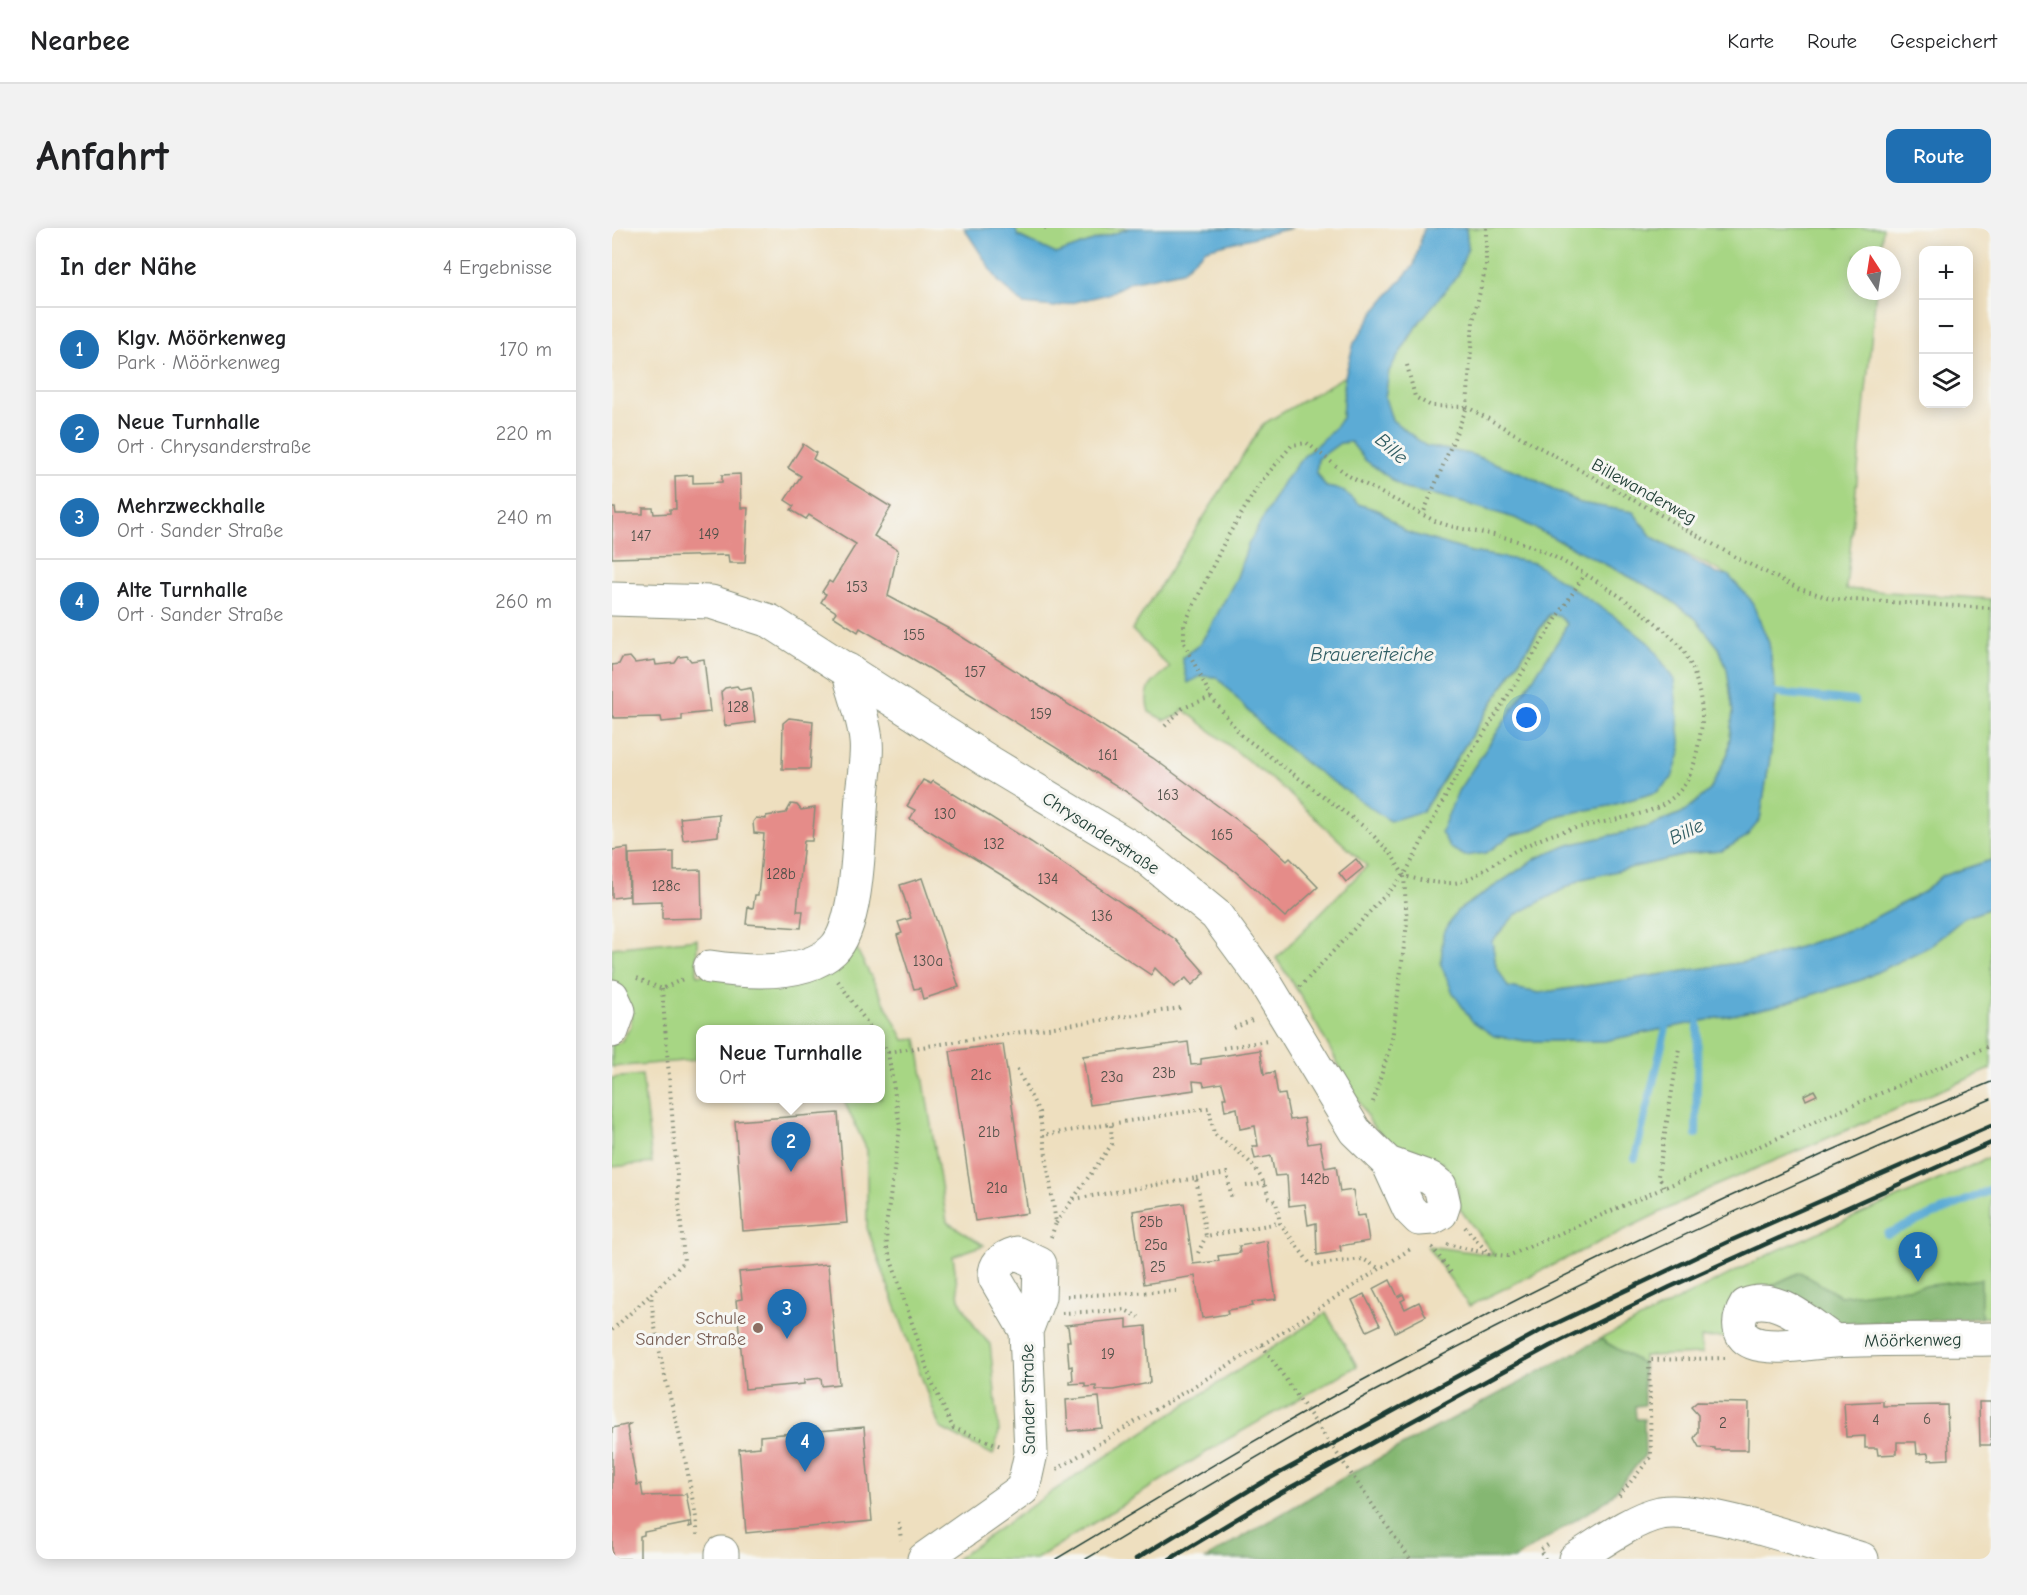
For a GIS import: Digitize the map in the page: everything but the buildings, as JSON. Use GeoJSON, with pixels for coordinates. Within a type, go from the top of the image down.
{"type":"FeatureCollection","features":[{"type":"Feature","properties":{"kind":"street","name":"Chrysanderstraße"},"geometry":{"type":"LineString","coordinates":[[612,599],[711,602],[743,611],[794,634],[991,763],[1139,852],[1216,915],[1263,979],[1355,1131],[1388,1163],[1409,1209],[1419,1219],[1432,1218],[1440,1213],[1444,1204]]}},
{"type":"Feature","properties":{"kind":"street"},"geometry":{"type":"LineString","coordinates":[[710,967],[743,972],[779,970],[819,961],[834,950],[843,935],[853,898],[866,741],[848,670]]}},
{"type":"Feature","properties":{"kind":"street"},"geometry":{"type":"LineString","coordinates":[[612,1031],[619,1011],[622,986]]}},
{"type":"Feature","properties":{"kind":"street","name":"Sander Straße"},"geometry":{"type":"LineString","coordinates":[[1023,1489],[1031,1453],[1032,1314],[1040,1264],[1017,1253],[1007,1256],[994,1270],[998,1288],[1032,1314]]}},
{"type":"Feature","properties":{"kind":"street"},"geometry":{"type":"LineString","coordinates":[[1743,1334],[1739,1317],[1746,1305],[1767,1301],[1786,1309],[1835,1341]]}},
{"type":"Feature","properties":{"kind":"street","name":"Möörkenweg"},"geometry":{"type":"LineString","coordinates":[[1743,1334],[1761,1346],[1835,1341],[1991,1339]]}},
{"type":"Feature","properties":{"kind":"street"},"geometry":{"type":"LineString","coordinates":[[924,1559],[1023,1489]]}},
{"type":"Feature","properties":{"kind":"street"},"geometry":{"type":"LineString","coordinates":[[1566,1549],[1660,1514],[1707,1516],[1823,1553],[1862,1559]]}},
{"type":"Feature","properties":{"kind":"path"},"geometry":{"type":"LineString","coordinates":[[1423,514],[1467,407],[1473,321],[1486,266],[1486,228]]}},
{"type":"Feature","properties":{"kind":"path"},"geometry":{"type":"LineString","coordinates":[[1407,365],[1415,397],[1431,406],[1467,407]]}},
{"type":"Feature","properties":{"kind":"path","name":"Billewanderweg"},"geometry":{"type":"LineString","coordinates":[[1467,407],[1743,561],[1800,589],[1834,598],[1991,608]]}},
{"type":"Feature","properties":{"kind":"path"},"geometry":{"type":"LineString","coordinates":[[1355,1131],[1373,1102],[1392,1040],[1407,923],[1404,876],[1392,855],[1367,829],[1241,735],[1211,697],[1184,644],[1184,626],[1190,610],[1226,540],[1260,483],[1292,445],[1307,443],[1364,484],[1449,526],[1523,543],[1554,556],[1665,630],[1686,655],[1696,681],[1703,722],[1696,758],[1685,788],[1662,805],[1553,834],[1501,859],[1477,876],[1455,883],[1431,882],[1404,876]]}},
{"type":"Feature","properties":{"kind":"path"},"geometry":{"type":"LineString","coordinates":[[1280,1007],[1404,876],[1452,784],[1583,577]]}},
{"type":"Feature","properties":{"kind":"path"},"geometry":{"type":"LineString","coordinates":[[1165,726],[1183,708],[1211,697]]}},
{"type":"Feature","properties":{"kind":"path"},"geometry":{"type":"LineString","coordinates":[[819,961],[832,974],[869,1025]]}},
{"type":"Feature","properties":{"kind":"path"},"geometry":{"type":"LineString","coordinates":[[622,986],[662,989],[710,967]]}},
{"type":"Feature","properties":{"kind":"path"},"geometry":{"type":"LineString","coordinates":[[612,1330],[684,1262],[662,989]]}},
{"type":"Feature","properties":{"kind":"path"},"geometry":{"type":"LineString","coordinates":[[888,1052],[1181,1008]]}},
{"type":"Feature","properties":{"kind":"path"},"geometry":{"type":"LineString","coordinates":[[1222,1048],[1260,1042]]}},
{"type":"Feature","properties":{"kind":"path"},"geometry":{"type":"LineString","coordinates":[[1437,1241],[1489,1254],[1508,1256],[1991,1045]]}},
{"type":"Feature","properties":{"kind":"path"},"geometry":{"type":"LineString","coordinates":[[885,1048],[888,1052],[900,1127],[886,1226],[887,1248],[931,1380],[953,1428],[989,1444],[1031,1453]]}},
{"type":"Feature","properties":{"kind":"path"},"geometry":{"type":"LineString","coordinates":[[1664,1186],[1658,1176],[1679,1048]]}},
{"type":"Feature","properties":{"kind":"path"},"geometry":{"type":"LineString","coordinates":[[1017,1069],[1039,1112],[1056,1223]]}},
{"type":"Feature","properties":{"kind":"path"},"geometry":{"type":"LineString","coordinates":[[1043,1135],[1209,1108],[1214,1134],[1253,1163],[1265,1183],[1269,1198],[1276,1202],[1280,1223],[1311,1265],[1363,1259],[1380,1269]]}},
{"type":"Feature","properties":{"kind":"path"},"geometry":{"type":"LineString","coordinates":[[1040,1264],[1056,1223],[1112,1144],[1111,1124]]}},
{"type":"Feature","properties":{"kind":"path"},"geometry":{"type":"LineString","coordinates":[[1074,1199],[1227,1173],[1232,1200]]}},
{"type":"Feature","properties":{"kind":"path"},"geometry":{"type":"LineString","coordinates":[[1196,1178],[1206,1236],[1198,1253]]}},
{"type":"Feature","properties":{"kind":"path"},"geometry":{"type":"LineString","coordinates":[[1246,1186],[1265,1183]]}},
{"type":"Feature","properties":{"kind":"path"},"geometry":{"type":"LineString","coordinates":[[1444,1204],[1489,1254]]}},
{"type":"Feature","properties":{"kind":"path"},"geometry":{"type":"LineString","coordinates":[[1206,1236],[1280,1223]]}},
{"type":"Feature","properties":{"kind":"path"},"geometry":{"type":"LineString","coordinates":[[1023,1489],[1262,1345],[1417,1245]]}},
{"type":"Feature","properties":{"kind":"path"},"geometry":{"type":"LineString","coordinates":[[1032,1314],[1177,1291]]}},
{"type":"Feature","properties":{"kind":"path"},"geometry":{"type":"LineString","coordinates":[[651,1294],[655,1338],[665,1368],[687,1470],[714,1551]]}},
{"type":"Feature","properties":{"kind":"path"},"geometry":{"type":"LineString","coordinates":[[1032,1314],[1125,1310],[1139,1317]]}},
{"type":"Feature","properties":{"kind":"path"},"geometry":{"type":"LineString","coordinates":[[1613,1504],[1651,1456],[1649,1360],[1747,1358],[1743,1334]]}},
{"type":"Feature","properties":{"kind":"path"},"geometry":{"type":"LineString","coordinates":[[1262,1345],[1410,1559]]}},
{"type":"Feature","properties":{"kind":"path"},"geometry":{"type":"LineString","coordinates":[[1545,1559],[1540,1550],[1566,1549]]}},
{"type":"Feature","properties":{"kind":"green space"},"geometry":{"type":"Polygon","coordinates":[[[1015,228],[1130,228],[1056,254],[1017,235],[1015,228]]]}},
{"type":"Feature","properties":{"kind":"green space"},"geometry":{"type":"Polygon","coordinates":[[[1466,228],[1883,228],[1881,246],[1847,246],[1847,300],[1875,300],[1846,589],[1991,599],[1991,860],[1942,876],[1924,892],[1857,927],[1764,959],[1538,993],[1508,987],[1496,966],[1492,941],[1515,915],[1582,879],[1695,853],[1722,851],[1746,837],[1760,820],[1771,751],[1776,695],[1769,643],[1728,575],[1652,537],[1633,512],[1580,503],[1524,474],[1470,454],[1426,446],[1392,420],[1385,399],[1389,370],[1468,247],[1466,228]]]}},
{"type":"Feature","properties":{"kind":"green space"},"geometry":{"type":"Polygon","coordinates":[[[1345,376],[1342,418],[1333,430],[1303,457],[1284,481],[1248,545],[1237,577],[1211,626],[1200,644],[1182,658],[1201,676],[1217,677],[1266,730],[1307,764],[1386,818],[1423,811],[1550,614],[1559,615],[1567,624],[1560,638],[1458,791],[1486,853],[1512,835],[1530,831],[1560,815],[1609,806],[1657,792],[1651,645],[1621,621],[1534,563],[1471,552],[1406,532],[1380,511],[1358,504],[1342,490],[1326,487],[1316,471],[1318,459],[1340,443],[1351,442],[1365,460],[1405,489],[1440,496],[1515,518],[1661,593],[1696,619],[1719,648],[1727,669],[1733,712],[1728,753],[1710,790],[1684,812],[1648,827],[1569,845],[1537,858],[1457,911],[1495,1036],[1526,1041],[1604,1041],[1771,1007],[1861,980],[1930,946],[1964,918],[1991,908],[1991,1069],[1710,1188],[1469,1306],[1427,1246],[1494,1255],[1460,1209],[1457,1186],[1443,1163],[1418,1151],[1393,1145],[1372,1125],[1299,993],[1276,958],[1367,866],[1286,791],[1183,709],[1178,716],[1164,720],[1149,712],[1147,697],[1150,686],[1170,668],[1132,630],[1263,424],[1345,376]]]}},
{"type":"Feature","properties":{"kind":"green space"},"geometry":{"type":"Polygon","coordinates":[[[697,939],[697,975],[841,962],[856,948],[904,1040],[917,1039],[947,1222],[984,1245],[953,1256],[959,1299],[977,1330],[990,1344],[999,1432],[993,1455],[940,1428],[867,1228],[867,1150],[845,1103],[885,1103],[885,1025],[696,1025],[695,1060],[612,1067],[612,1044],[621,1042],[631,1026],[631,1012],[612,981],[612,948],[697,939]]]}},
{"type":"Feature","properties":{"kind":"green space"},"geometry":{"type":"Polygon","coordinates":[[[642,1075],[652,1163],[612,1167],[612,1078],[642,1075]]]}},
{"type":"Feature","properties":{"kind":"green space"},"geometry":{"type":"Polygon","coordinates":[[[1991,1157],[1991,1317],[1834,1324],[1800,1272],[1771,1286],[1757,1286],[1728,1337],[1701,1338],[1702,1354],[1643,1356],[1643,1364],[1600,1339],[1776,1251],[1991,1157]]]}},
{"type":"Feature","properties":{"kind":"green space"},"geometry":{"type":"Polygon","coordinates":[[[1800,1272],[1840,1296],[1981,1279],[1981,1318],[1834,1324],[1771,1286],[1800,1272]]]}},
{"type":"Feature","properties":{"kind":"green space"},"geometry":{"type":"Polygon","coordinates":[[[1326,1313],[1357,1366],[1221,1443],[1036,1559],[956,1559],[1053,1491],[1326,1313]]]}},
{"type":"Feature","properties":{"kind":"green space"},"geometry":{"type":"Polygon","coordinates":[[[1600,1339],[1643,1364],[1644,1405],[1635,1406],[1636,1419],[1644,1419],[1645,1455],[1609,1499],[1514,1559],[1205,1559],[1350,1474],[1600,1339]]]}},
{"type":"Feature","properties":{"kind":"water"},"geometry":{"type":"Polygon","coordinates":[[[964,228],[1015,228],[1018,236],[1056,254],[1130,228],[1292,228],[1206,249],[1182,271],[1130,282],[1108,294],[1055,307],[1023,304],[999,282],[964,228]]]}},
{"type":"Feature","properties":{"kind":"water"},"geometry":{"type":"Polygon","coordinates":[[[1424,228],[1466,228],[1468,247],[1458,275],[1417,325],[1389,371],[1385,398],[1392,420],[1426,446],[1470,454],[1524,474],[1580,503],[1633,512],[1652,537],[1717,574],[1728,575],[1751,600],[1769,643],[1776,695],[1771,751],[1760,820],[1746,837],[1722,851],[1695,853],[1582,879],[1515,915],[1492,941],[1496,966],[1508,987],[1539,993],[1764,959],[1857,927],[1924,892],[1942,876],[1991,860],[1991,908],[1964,918],[1930,946],[1861,980],[1771,1007],[1604,1041],[1526,1041],[1494,1036],[1472,1021],[1453,993],[1441,965],[1443,934],[1457,911],[1537,858],[1569,845],[1648,827],[1684,812],[1710,790],[1728,753],[1733,712],[1727,669],[1719,648],[1696,619],[1661,593],[1515,518],[1440,496],[1405,489],[1365,460],[1351,442],[1340,443],[1318,459],[1316,472],[1326,487],[1342,490],[1358,504],[1380,511],[1406,532],[1471,552],[1534,563],[1621,621],[1651,645],[1674,680],[1681,750],[1672,778],[1657,792],[1609,806],[1560,815],[1530,831],[1512,835],[1486,853],[1465,856],[1450,848],[1441,832],[1458,791],[1560,638],[1567,624],[1559,615],[1549,614],[1423,811],[1390,821],[1307,764],[1266,730],[1217,677],[1201,676],[1188,683],[1182,658],[1200,644],[1211,626],[1237,577],[1248,545],[1284,481],[1303,457],[1333,430],[1342,418],[1345,376],[1354,343],[1377,308],[1414,265],[1424,228]]]}},
{"type":"Feature","properties":{"kind":"waterway"},"geometry":{"type":"LineString","coordinates":[[1766,692],[1855,701]]}},
{"type":"Feature","properties":{"kind":"waterway"},"geometry":{"type":"LineString","coordinates":[[1696,1134],[1698,1023]]}},
{"type":"Feature","properties":{"kind":"waterway"},"geometry":{"type":"LineString","coordinates":[[1635,1158],[1666,1028]]}},
{"type":"Feature","properties":{"kind":"waterway"},"geometry":{"type":"LineString","coordinates":[[1887,1234],[1991,1190]]}},
{"type":"Feature","properties":{"kind":"tram line"},"geometry":{"type":"LineString","coordinates":[[1056,1559],[1295,1418],[1451,1333],[1757,1184],[1991,1082]]}},
{"type":"Feature","properties":{"kind":"tram line"},"geometry":{"type":"LineString","coordinates":[[1086,1559],[1310,1427],[1534,1308],[1837,1165],[1991,1099]]}},
{"type":"Feature","properties":{"kind":"railway"},"geometry":{"type":"LineString","coordinates":[[1136,1559],[1263,1482],[1540,1331],[1732,1240],[1991,1126]]}},
{"type":"Feature","properties":{"kind":"railway"},"geometry":{"type":"LineString","coordinates":[[1170,1559],[1273,1497],[1550,1346],[1670,1287],[1991,1143]]}},
{"type":"Feature","properties":{"kind":"place","name":"Neue Turnhalle"},"geometry":{"type":"Point","coordinates":[791,1172]}},
{"type":"Feature","properties":{"kind":"place","name":"Klgv. Möörkenweg"},"geometry":{"type":"Point","coordinates":[1918,1282]}},
{"type":"Feature","properties":{"kind":"place","name":"Schule Sander Straße"},"geometry":{"type":"Point","coordinates":[758,1328]}},
{"type":"Feature","properties":{"kind":"place","name":"Mehrzweckhalle"},"geometry":{"type":"Point","coordinates":[787,1339]}},
{"type":"Feature","properties":{"kind":"place","name":"Alte Turnhalle"},"geometry":{"type":"Point","coordinates":[805,1472]}},
{"type":"Feature","properties":{"kind":"water label","name":"Bille"},"geometry":{"type":"Point","coordinates":[1392,448]}},
{"type":"Feature","properties":{"kind":"water label","name":"Brauereiteiche"},"geometry":{"type":"Point","coordinates":[1372,654]}},
{"type":"Feature","properties":{"kind":"water label","name":"Bille"},"geometry":{"type":"Point","coordinates":[1686,831]}}]}
